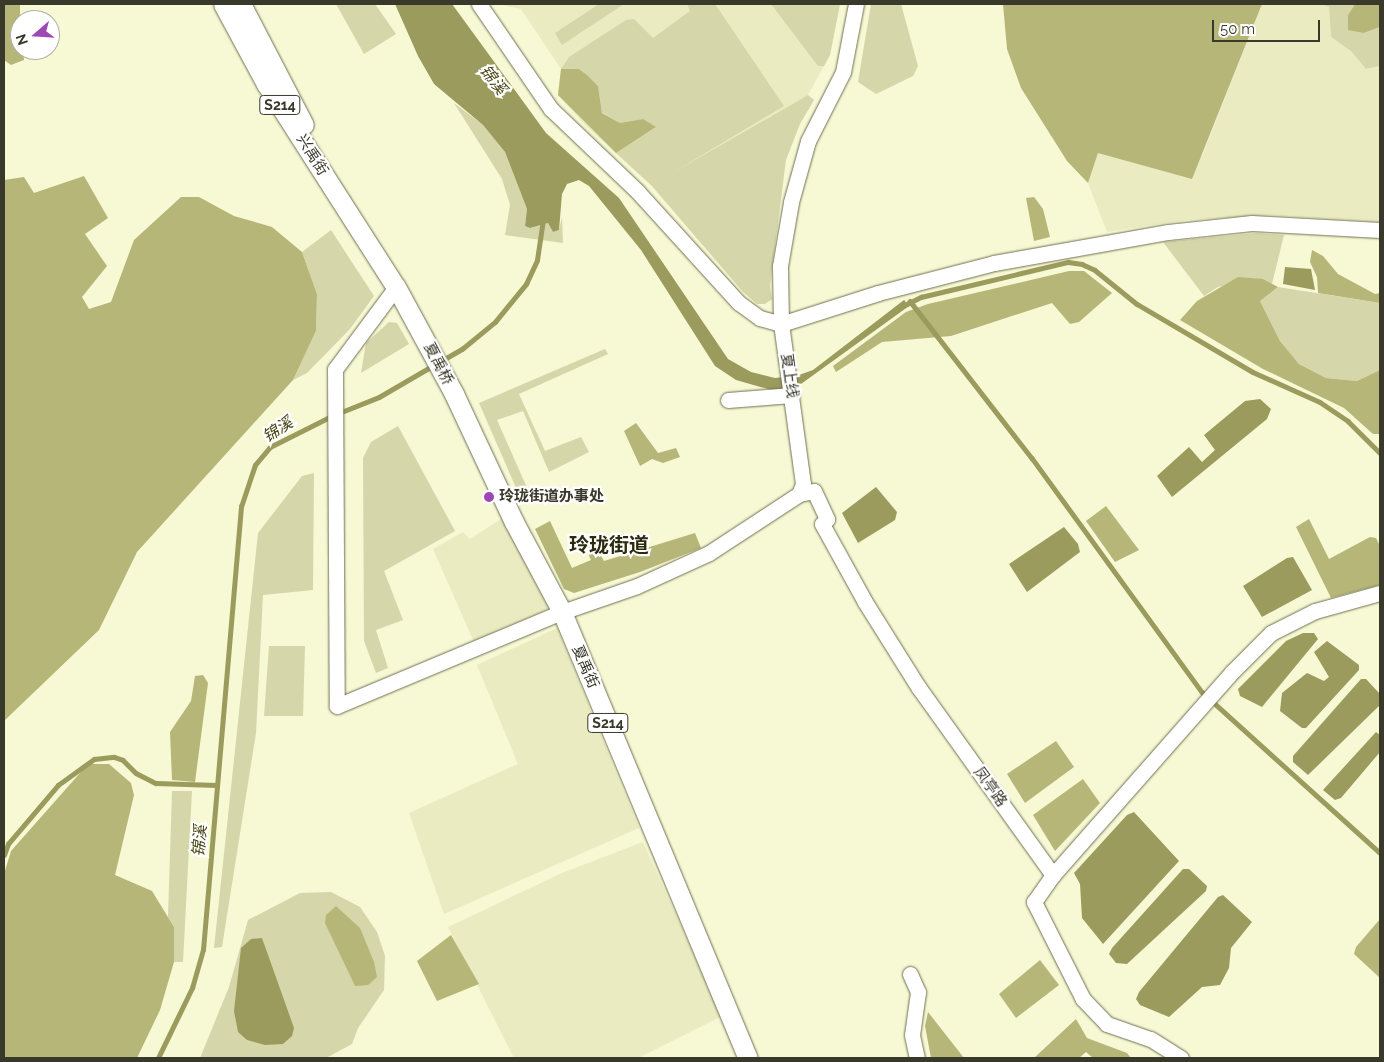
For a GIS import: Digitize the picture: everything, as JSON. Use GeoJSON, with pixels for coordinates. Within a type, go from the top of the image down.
{"type":"FeatureCollection","features":[{"type":"Feature","properties":{"kind":"main road","name":"兴禹街"},"geometry":{"type":"LineString","coordinates":[[223,4],[266,84],[396,286]]}},
{"type":"Feature","properties":{"kind":"main road","name":"兴禹街"},"geometry":{"type":"LineString","coordinates":[[241,4],[283,79],[342,202]]}},
{"type":"Feature","properties":{"kind":"main road","name":"夏禹桥"},"geometry":{"type":"LineString","coordinates":[[396,286],[454,394]]}},
{"type":"Feature","properties":{"kind":"main road","name":"夏禹街"},"geometry":{"type":"LineString","coordinates":[[454,394],[514,522],[562,612],[748,1058]]}},
{"type":"Feature","properties":{"kind":"street"},"geometry":{"type":"LineString","coordinates":[[479,4],[551,109],[637,191],[739,303],[760,318],[782,324],[878,293],[994,262],[1168,232],[1252,222],[1380,230]]}},
{"type":"Feature","properties":{"kind":"street","name":"夏上线"},"geometry":{"type":"LineString","coordinates":[[799,494],[803,484],[782,324],[780,266],[791,202],[808,141],[843,72],[856,4]]}},
{"type":"Feature","properties":{"kind":"street"},"geometry":{"type":"LineString","coordinates":[[396,286],[336,370],[337,706],[562,612],[637,586],[709,553],[799,494]]}},
{"type":"Feature","properties":{"kind":"street"},"geometry":{"type":"LineString","coordinates":[[728,400],[792,395]]}},
{"type":"Feature","properties":{"kind":"street","name":"凤亭路"},"geometry":{"type":"LineString","coordinates":[[799,494],[814,491],[827,519],[822,524],[870,610],[919,688],[1053,875]]}},
{"type":"Feature","properties":{"kind":"street"},"geometry":{"type":"LineString","coordinates":[[1181,1058],[1150,1039],[1107,1024],[1083,999],[1034,902],[1053,875],[1232,672],[1271,633],[1315,611],[1380,593]]}},
{"type":"Feature","properties":{"kind":"street"},"geometry":{"type":"LineString","coordinates":[[910,974],[918,992],[912,1034],[916,1058]]}},
{"type":"Feature","properties":{"kind":"shaded area"},"geometry":{"type":"Polygon","coordinates":[[[4,4],[20,4],[20,10],[10,10],[10,60],[24,60],[11,65],[4,60],[4,4]]]}},
{"type":"Feature","properties":{"kind":"shaded area"},"geometry":{"type":"Polygon","coordinates":[[[336,4],[375,4],[396,34],[364,54],[336,4]]]}},
{"type":"Feature","properties":{"kind":"shaded area"},"geometry":{"type":"Polygon","coordinates":[[[497,4],[840,4],[830,55],[808,95],[651,185],[586,126],[558,95],[561,69],[521,9],[497,4]]]}},
{"type":"Feature","properties":{"kind":"shaded area"},"geometry":{"type":"Polygon","coordinates":[[[599,4],[624,4],[562,45],[555,33],[599,4]]]}},
{"type":"Feature","properties":{"kind":"shaded area"},"geometry":{"type":"Polygon","coordinates":[[[687,4],[715,4],[784,106],[672,173],[808,95],[814,100],[800,124],[786,160],[770,286],[772,299],[765,304],[757,304],[743,292],[651,185],[616,153],[655,128],[643,119],[620,123],[602,112],[598,86],[579,69],[561,69],[569,57],[626,20],[634,19],[653,38],[690,11],[687,4]]]}},
{"type":"Feature","properties":{"kind":"shaded area"},"geometry":{"type":"Polygon","coordinates":[[[771,4],[840,4],[830,55],[824,66],[818,66],[771,4]]]}},
{"type":"Feature","properties":{"kind":"shaded area"},"geometry":{"type":"Polygon","coordinates":[[[871,4],[901,4],[918,66],[913,76],[876,94],[858,82],[871,4]]]}},
{"type":"Feature","properties":{"kind":"shaded area"},"geometry":{"type":"Polygon","coordinates":[[[1003,4],[1262,4],[1192,179],[1098,153],[1088,183],[1067,161],[1021,88],[1007,49],[1003,4]]]}},
{"type":"Feature","properties":{"kind":"shaded area"},"geometry":{"type":"Polygon","coordinates":[[[1262,4],[1320,4],[1329,7],[1331,37],[1352,51],[1366,69],[1380,66],[1380,222],[1269,215],[1187,220],[1107,232],[1088,183],[1098,153],[1202,156],[1262,4]]]}},
{"type":"Feature","properties":{"kind":"shaded area"},"geometry":{"type":"Polygon","coordinates":[[[1320,4],[1355,4],[1348,15],[1364,33],[1380,27],[1380,66],[1366,69],[1351,51],[1331,37],[1329,7],[1320,4]]]}},
{"type":"Feature","properties":{"kind":"shaded area"},"geometry":{"type":"Polygon","coordinates":[[[1355,4],[1380,4],[1380,27],[1364,33],[1348,30],[1348,15],[1355,4]]]}},
{"type":"Feature","properties":{"kind":"shaded area"},"geometry":{"type":"Polygon","coordinates":[[[561,69],[579,69],[598,86],[602,113],[620,123],[643,119],[656,127],[616,153],[558,95],[561,69]]]}},
{"type":"Feature","properties":{"kind":"shaded area"},"geometry":{"type":"Polygon","coordinates":[[[454,103],[483,125],[505,152],[527,209],[525,226],[530,228],[548,223],[553,232],[559,230],[562,217],[563,243],[505,235],[510,205],[502,179],[454,103]]]}},
{"type":"Feature","properties":{"kind":"shaded area"},"geometry":{"type":"Polygon","coordinates":[[[84,176],[108,218],[85,234],[107,266],[82,297],[89,309],[111,302],[134,240],[181,197],[199,197],[234,216],[272,227],[302,252],[317,294],[316,331],[293,380],[137,552],[99,630],[4,721],[4,180],[24,177],[34,193],[84,176]]]}},
{"type":"Feature","properties":{"kind":"shaded area"},"geometry":{"type":"Polygon","coordinates":[[[1034,197],[1043,209],[1050,237],[1034,241],[1026,198],[1034,197]]]}},
{"type":"Feature","properties":{"kind":"shaded area"},"geometry":{"type":"Polygon","coordinates":[[[331,230],[374,296],[350,329],[307,373],[293,380],[316,331],[317,294],[302,252],[331,230]]]}},
{"type":"Feature","properties":{"kind":"shaded area"},"geometry":{"type":"Polygon","coordinates":[[[1256,233],[1284,235],[1272,284],[1263,279],[1218,287],[1204,296],[1163,242],[1256,233]]]}},
{"type":"Feature","properties":{"kind":"shaded area"},"geometry":{"type":"Polygon","coordinates":[[[1312,250],[1323,256],[1338,274],[1375,294],[1380,293],[1380,303],[1318,293],[1317,277],[1310,262],[1312,250]]]}},
{"type":"Feature","properties":{"kind":"shaded area"},"geometry":{"type":"Polygon","coordinates":[[[1069,271],[1084,271],[1112,293],[1079,322],[1070,324],[1052,303],[951,336],[882,342],[836,372],[833,366],[906,312],[928,304],[1069,271]]]}},
{"type":"Feature","properties":{"kind":"shaded area"},"geometry":{"type":"Polygon","coordinates":[[[1238,277],[1263,279],[1278,287],[1260,301],[1280,341],[1299,364],[1326,378],[1357,381],[1380,370],[1380,434],[1373,434],[1344,408],[1263,369],[1180,320],[1197,301],[1238,277]]]}},
{"type":"Feature","properties":{"kind":"shaded area"},"geometry":{"type":"Polygon","coordinates":[[[1278,287],[1380,303],[1380,370],[1357,381],[1326,378],[1299,364],[1280,341],[1260,301],[1278,287]]]}},
{"type":"Feature","properties":{"kind":"shaded area"},"geometry":{"type":"Polygon","coordinates":[[[389,322],[397,323],[409,344],[361,373],[366,343],[389,322]]]}},
{"type":"Feature","properties":{"kind":"shaded area"},"geometry":{"type":"Polygon","coordinates":[[[605,349],[608,354],[519,394],[545,451],[581,437],[589,452],[549,472],[523,411],[497,420],[528,490],[520,497],[479,403],[605,349]]]}},
{"type":"Feature","properties":{"kind":"shaded area"},"geometry":{"type":"Polygon","coordinates":[[[636,423],[658,453],[676,448],[680,457],[663,463],[652,459],[640,466],[624,431],[636,423]]]}},
{"type":"Feature","properties":{"kind":"shaded area"},"geometry":{"type":"Polygon","coordinates":[[[398,426],[455,531],[384,571],[403,620],[376,630],[388,668],[376,673],[364,641],[363,458],[371,442],[398,426]]]}},
{"type":"Feature","properties":{"kind":"shaded area"},"geometry":{"type":"Polygon","coordinates":[[[314,473],[313,590],[263,595],[256,733],[222,947],[214,948],[258,533],[302,476],[314,473]]]}},
{"type":"Feature","properties":{"kind":"shaded area"},"geometry":{"type":"Polygon","coordinates":[[[1106,506],[1139,550],[1115,562],[1086,521],[1106,506]]]}},
{"type":"Feature","properties":{"kind":"shaded area"},"geometry":{"type":"Polygon","coordinates":[[[504,517],[548,601],[548,609],[474,642],[433,549],[463,532],[470,539],[504,517]]]}},
{"type":"Feature","properties":{"kind":"shaded area"},"geometry":{"type":"Polygon","coordinates":[[[1309,519],[1329,559],[1370,537],[1376,538],[1380,546],[1380,585],[1331,598],[1296,527],[1309,519]]]}},
{"type":"Feature","properties":{"kind":"shaded area"},"geometry":{"type":"Polygon","coordinates":[[[550,521],[572,568],[591,560],[584,545],[592,541],[604,561],[695,533],[701,548],[640,572],[574,593],[564,589],[535,529],[550,521]]]}},
{"type":"Feature","properties":{"kind":"shaded area"},"geometry":{"type":"Polygon","coordinates":[[[557,628],[639,828],[444,914],[409,813],[518,764],[477,665],[557,628]]]}},
{"type":"Feature","properties":{"kind":"shaded area"},"geometry":{"type":"Polygon","coordinates":[[[269,646],[305,646],[303,716],[264,716],[269,646]]]}},
{"type":"Feature","properties":{"kind":"shaded area"},"geometry":{"type":"Polygon","coordinates":[[[203,675],[208,683],[195,782],[172,780],[170,732],[191,701],[195,676],[203,675]]]}},
{"type":"Feature","properties":{"kind":"shaded area"},"geometry":{"type":"Polygon","coordinates":[[[1056,741],[1074,767],[1025,803],[1007,774],[1056,741]]]}},
{"type":"Feature","properties":{"kind":"shaded area"},"geometry":{"type":"Polygon","coordinates":[[[88,764],[109,764],[131,783],[134,795],[115,875],[152,891],[174,927],[174,962],[160,1010],[137,1058],[4,1058],[4,874],[11,851],[88,764]]]}},
{"type":"Feature","properties":{"kind":"shaded area"},"geometry":{"type":"Polygon","coordinates":[[[1083,779],[1100,803],[1055,851],[1033,815],[1083,779]]]}},
{"type":"Feature","properties":{"kind":"shaded area"},"geometry":{"type":"Polygon","coordinates":[[[172,791],[192,791],[183,962],[174,962],[174,927],[168,917],[172,791]]]}},
{"type":"Feature","properties":{"kind":"shaded area"},"geometry":{"type":"Polygon","coordinates":[[[643,842],[722,1016],[638,1058],[514,1058],[448,927],[562,873],[643,842]]]}},
{"type":"Feature","properties":{"kind":"shaded area"},"geometry":{"type":"Polygon","coordinates":[[[331,892],[360,907],[377,932],[385,956],[384,990],[358,1028],[352,1044],[326,1058],[200,1058],[229,987],[248,920],[300,893],[331,892]]]}},
{"type":"Feature","properties":{"kind":"shaded area"},"geometry":{"type":"Polygon","coordinates":[[[336,906],[360,928],[374,962],[377,977],[368,985],[355,986],[325,923],[326,915],[336,906]]]}},
{"type":"Feature","properties":{"kind":"shaded area"},"geometry":{"type":"Polygon","coordinates":[[[1380,919],[1380,978],[1354,954],[1356,947],[1380,919]]]}},
{"type":"Feature","properties":{"kind":"shaded area"},"geometry":{"type":"Polygon","coordinates":[[[451,935],[479,984],[437,1001],[417,961],[451,935]]]}},
{"type":"Feature","properties":{"kind":"shaded area"},"geometry":{"type":"Polygon","coordinates":[[[1040,960],[1059,985],[1016,1018],[999,994],[1040,960]]]}},
{"type":"Feature","properties":{"kind":"shaded area"},"geometry":{"type":"Polygon","coordinates":[[[928,1012],[964,1058],[931,1058],[925,1026],[928,1012]]]}},
{"type":"Feature","properties":{"kind":"shaded area"},"geometry":{"type":"Polygon","coordinates":[[[1076,1019],[1087,1038],[1127,1053],[1131,1058],[1093,1058],[1086,1052],[1079,1058],[1034,1058],[1076,1019]]]}},
{"type":"Feature","properties":{"kind":"water"},"geometry":{"type":"Polygon","coordinates":[[[395,4],[452,4],[546,133],[619,198],[728,359],[751,372],[775,378],[799,375],[813,370],[904,300],[909,306],[801,384],[775,391],[736,380],[715,366],[641,250],[589,186],[579,180],[567,184],[562,194],[559,230],[553,232],[548,223],[530,228],[525,226],[527,209],[505,152],[483,125],[434,84],[418,56],[395,4]]]}},
{"type":"Feature","properties":{"kind":"water"},"geometry":{"type":"Polygon","coordinates":[[[1285,267],[1311,269],[1315,290],[1283,284],[1285,267]]]}},
{"type":"Feature","properties":{"kind":"water"},"geometry":{"type":"Polygon","coordinates":[[[1260,399],[1271,409],[1267,419],[1172,497],[1157,476],[1189,447],[1202,462],[1215,450],[1204,435],[1245,401],[1260,399]]]}},
{"type":"Feature","properties":{"kind":"water"},"geometry":{"type":"Polygon","coordinates":[[[876,487],[897,512],[895,520],[858,543],[842,513],[876,487]]]}},
{"type":"Feature","properties":{"kind":"water"},"geometry":{"type":"Polygon","coordinates":[[[1064,527],[1078,544],[1080,552],[1027,592],[1009,564],[1064,527]]]}},
{"type":"Feature","properties":{"kind":"water"},"geometry":{"type":"Polygon","coordinates":[[[1293,557],[1312,590],[1262,617],[1243,586],[1287,558],[1293,557]]]}},
{"type":"Feature","properties":{"kind":"water"},"geometry":{"type":"Polygon","coordinates":[[[1303,633],[1314,633],[1318,639],[1262,707],[1240,696],[1238,689],[1286,641],[1303,633]]]}},
{"type":"Feature","properties":{"kind":"water"},"geometry":{"type":"Polygon","coordinates":[[[1327,641],[1359,665],[1359,670],[1306,728],[1302,728],[1280,711],[1282,693],[1307,673],[1324,681],[1329,677],[1314,652],[1327,641]]]}},
{"type":"Feature","properties":{"kind":"water"},"geometry":{"type":"Polygon","coordinates":[[[1361,679],[1366,679],[1380,694],[1380,705],[1308,775],[1293,762],[1293,756],[1361,679]]]}},
{"type":"Feature","properties":{"kind":"water"},"geometry":{"type":"Polygon","coordinates":[[[1376,732],[1380,735],[1380,752],[1341,798],[1335,800],[1323,790],[1376,732]]]}},
{"type":"Feature","properties":{"kind":"water"},"geometry":{"type":"Polygon","coordinates":[[[1134,812],[1179,861],[1103,944],[1082,918],[1080,884],[1074,873],[1127,815],[1134,812]]]}},
{"type":"Feature","properties":{"kind":"water"},"geometry":{"type":"Polygon","coordinates":[[[1183,869],[1189,869],[1207,886],[1206,891],[1127,964],[1116,963],[1109,954],[1112,948],[1183,869]]]}},
{"type":"Feature","properties":{"kind":"water"},"geometry":{"type":"Polygon","coordinates":[[[1223,895],[1252,922],[1231,948],[1229,968],[1220,985],[1202,987],[1169,1017],[1140,1005],[1136,999],[1139,992],[1218,897],[1223,895]]]}},
{"type":"Feature","properties":{"kind":"water"},"geometry":{"type":"Polygon","coordinates":[[[262,938],[294,1028],[292,1036],[283,1044],[265,1045],[247,1040],[238,1032],[234,1011],[241,948],[251,939],[262,938]]]}},
{"type":"Feature","properties":{"kind":"waterway","name":"锦溪"},"geometry":{"type":"LineString","coordinates":[[441,361],[462,349],[495,322],[526,284],[537,260],[543,220]]}},
{"type":"Feature","properties":{"kind":"waterway"},"geometry":{"type":"LineString","coordinates":[[903,306],[921,297],[1068,262],[1082,264],[1095,270],[1137,304],[1253,372],[1320,402],[1348,421],[1380,453]]}},
{"type":"Feature","properties":{"kind":"waterway"},"geometry":{"type":"LineString","coordinates":[[910,301],[1032,458],[1202,692],[1380,853]]}},
{"type":"Feature","properties":{"kind":"waterway","name":"锦溪"},"geometry":{"type":"LineString","coordinates":[[339,413],[379,397],[434,365]]}},
{"type":"Feature","properties":{"kind":"waterway","name":"锦溪"},"geometry":{"type":"LineString","coordinates":[[158,1058],[192,988],[203,950],[241,507],[255,465],[270,447],[332,416]]}},
{"type":"Feature","properties":{"kind":"waterway"},"geometry":{"type":"LineString","coordinates":[[4,855],[8,844],[58,785],[94,759],[114,757],[123,760],[136,773],[156,783],[216,785]]}},
{"type":"Feature","properties":{"kind":"place","name":"玲珑街道办事处"},"geometry":{"type":"Point","coordinates":[489,497]}},
{"type":"Feature","properties":{"kind":"district","name":"玲珑街道"},"geometry":{"type":"Point","coordinates":[609,545]}}]}
